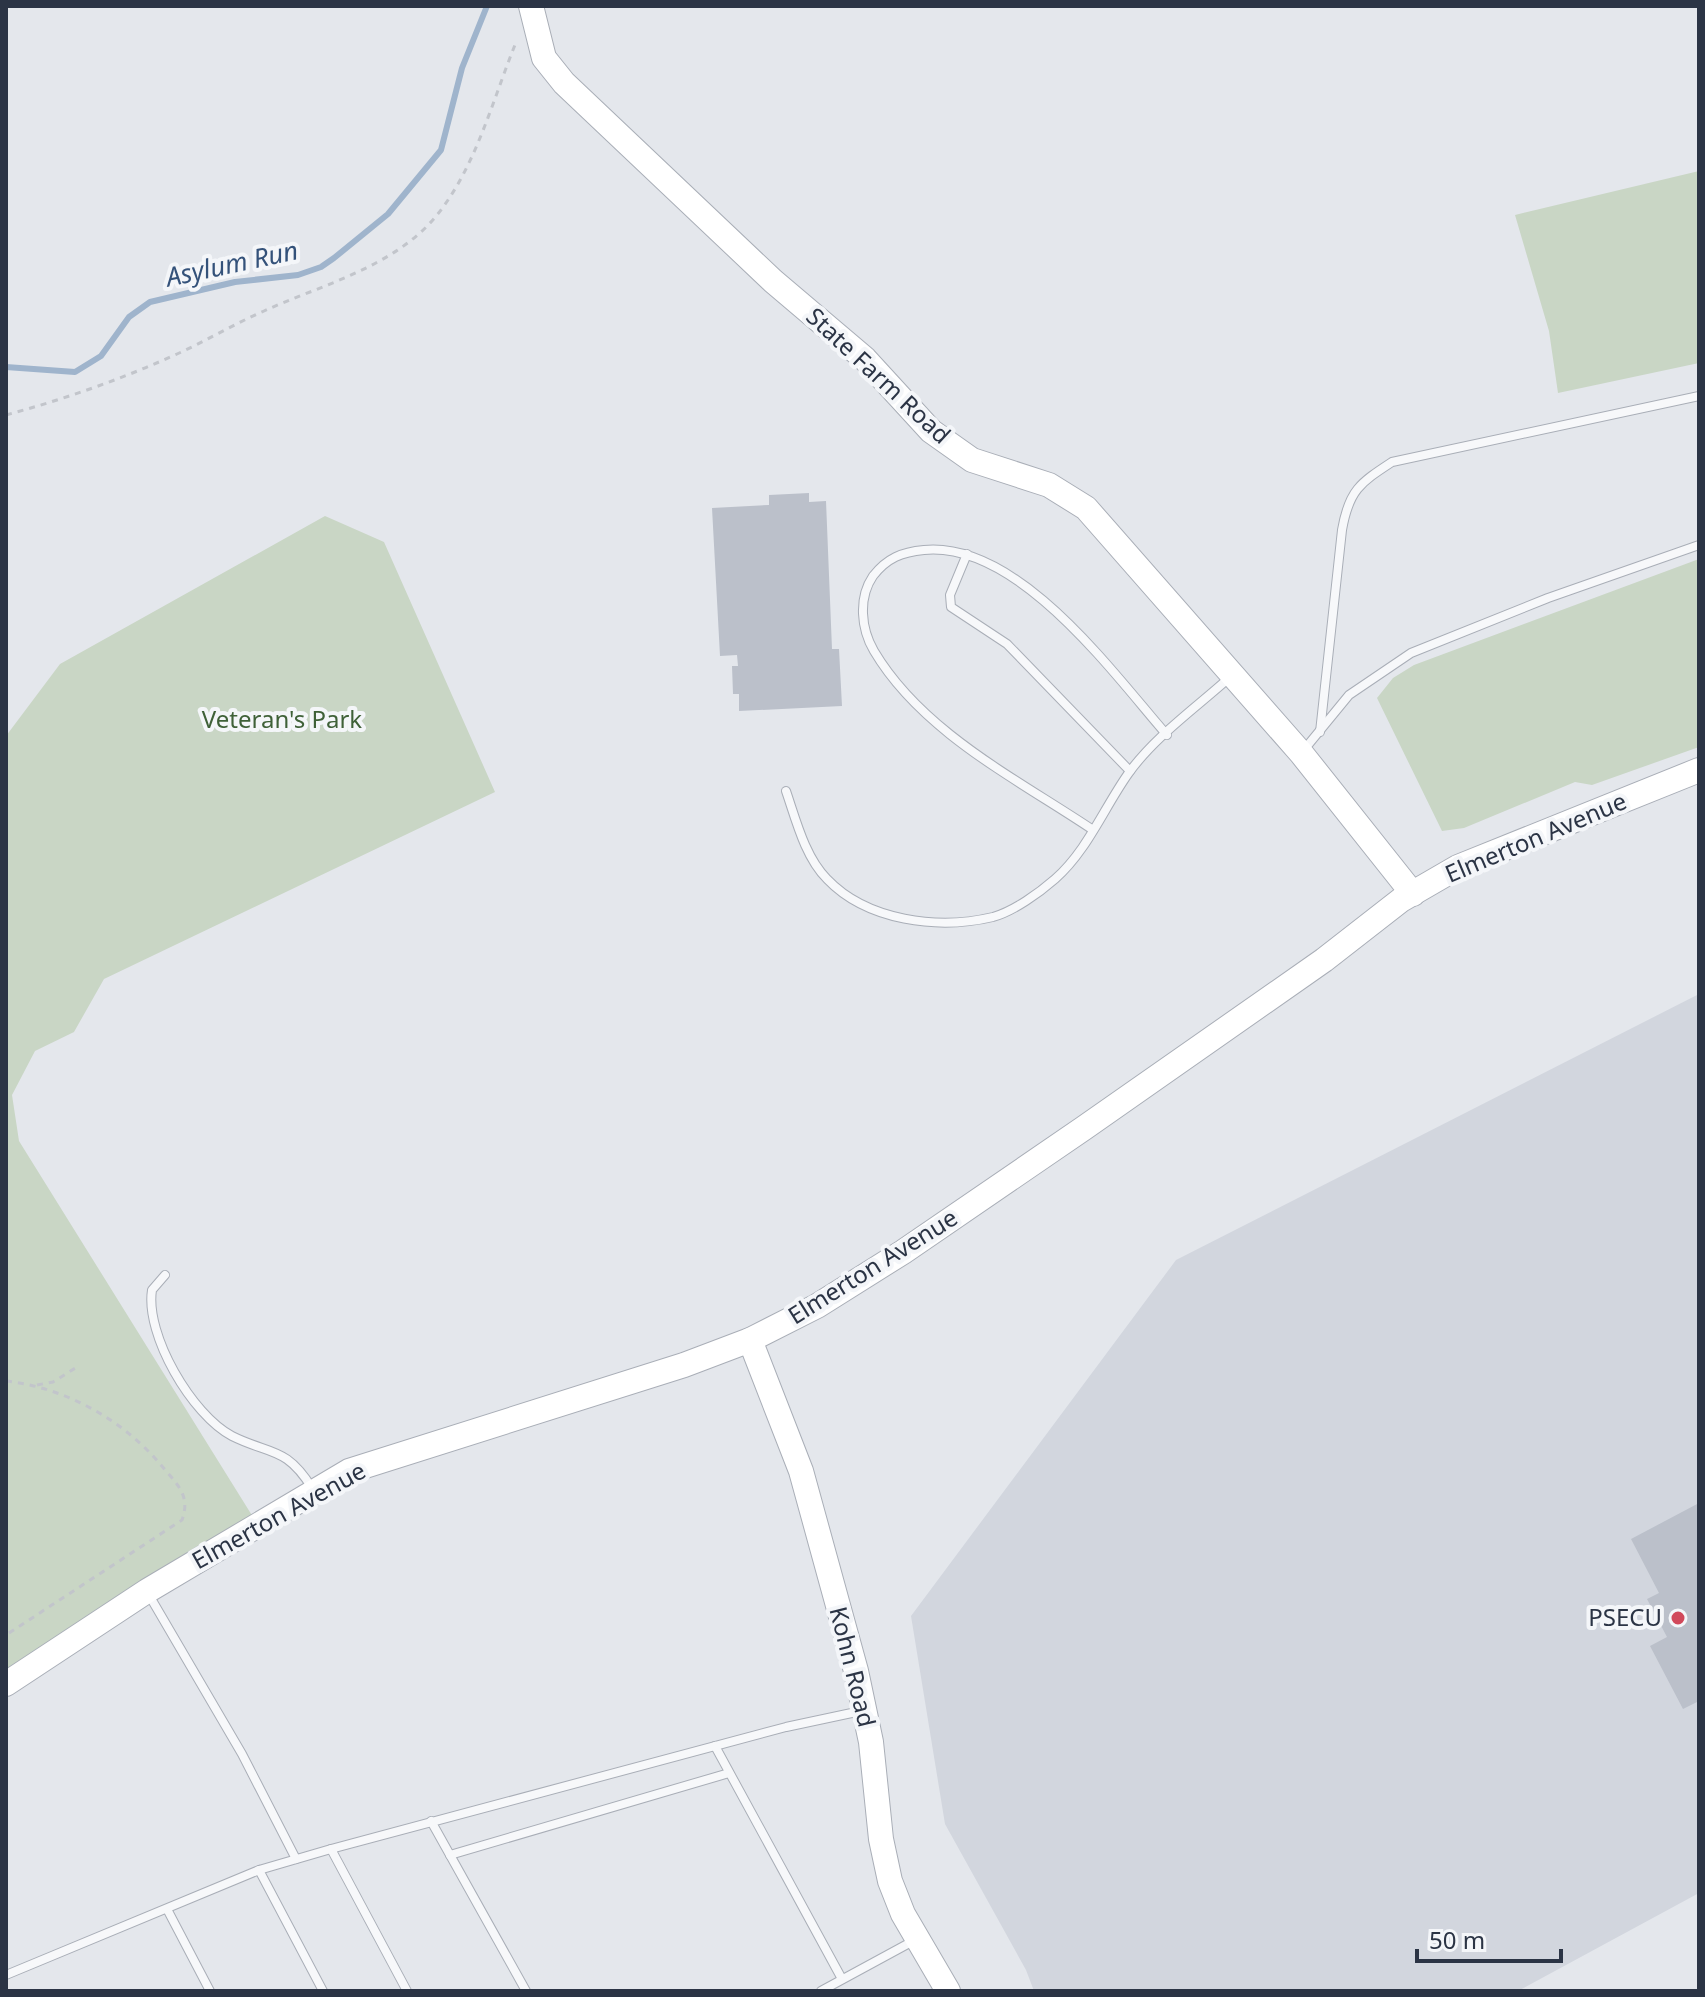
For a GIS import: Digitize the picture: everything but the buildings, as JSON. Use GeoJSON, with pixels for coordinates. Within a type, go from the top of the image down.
{"type":"FeatureCollection","features":[{"type":"Feature","properties":{"kind":"street","name":"State Farm Road"},"geometry":{"type":"LineString","coordinates":[[531,6],[544,58],[564,83],[773,281],[865,359],[931,431],[972,460],[1049,485],[1086,508],[1231,677],[1301,753],[1413,894]]}},
{"type":"Feature","properties":{"kind":"street","name":"Elmerton Avenue"},"geometry":{"type":"LineString","coordinates":[[6,1684],[147,1591],[349,1471],[684,1365],[750,1340],[817,1306],[915,1244],[1240,1019],[1413,894],[1458,867],[1699,770]]}},
{"type":"Feature","properties":{"kind":"street","name":"Kohn Road"},"geometry":{"type":"LineString","coordinates":[[750,1340],[801,1471],[865,1710],[884,1858],[896,1898],[948,1991]]}},
{"type":"Feature","properties":{"kind":"lane"},"geometry":{"type":"LineString","coordinates":[[1320,732],[1342,530],[1346,506],[1358,485],[1392,462],[1699,396]]}},
{"type":"Feature","properties":{"kind":"lane"},"geometry":{"type":"LineString","coordinates":[[1301,753],[1349,695],[1411,653],[1548,598],[1699,545]]}},
{"type":"Feature","properties":{"kind":"lane"},"geometry":{"type":"LineString","coordinates":[[1093,830],[947,732],[895,680],[863,630],[862,612],[869,582],[885,561],[911,551],[942,548],[967,554],[1011,576],[1058,614],[1167,735]]}},
{"type":"Feature","properties":{"kind":"lane"},"geometry":{"type":"LineString","coordinates":[[967,554],[950,595],[951,607],[1007,644],[1130,771]]}},
{"type":"Feature","properties":{"kind":"lane"},"geometry":{"type":"LineString","coordinates":[[786,791],[807,848],[826,879],[863,906],[908,920],[956,921],[995,916],[1029,898],[1057,878],[1093,830],[1130,771],[1231,677]]}},
{"type":"Feature","properties":{"kind":"lane"},"geometry":{"type":"LineString","coordinates":[[165,1275],[152,1290],[153,1320],[162,1349],[199,1409],[232,1436],[284,1454],[314,1492]]}},
{"type":"Feature","properties":{"kind":"lane"},"geometry":{"type":"LineString","coordinates":[[147,1591],[242,1754],[296,1859]]}},
{"type":"Feature","properties":{"kind":"lane"},"geometry":{"type":"LineString","coordinates":[[6,1975],[259,1870],[715,1746],[865,1710]]}},
{"type":"Feature","properties":{"kind":"lane"},"geometry":{"type":"LineString","coordinates":[[715,1746],[842,1979]]}},
{"type":"Feature","properties":{"kind":"lane"},"geometry":{"type":"LineString","coordinates":[[450,1855],[729,1773]]}},
{"type":"Feature","properties":{"kind":"lane"},"geometry":{"type":"LineString","coordinates":[[431,1821],[526,1991]]}},
{"type":"Feature","properties":{"kind":"lane"},"geometry":{"type":"LineString","coordinates":[[331,1849],[407,1991]]}},
{"type":"Feature","properties":{"kind":"lane"},"geometry":{"type":"LineString","coordinates":[[259,1870],[323,1991]]}},
{"type":"Feature","properties":{"kind":"lane"},"geometry":{"type":"LineString","coordinates":[[167,1909],[210,1991]]}},
{"type":"Feature","properties":{"kind":"lane"},"geometry":{"type":"LineString","coordinates":[[821,1991],[917,1940]]}},
{"type":"Feature","properties":{"kind":"path"},"geometry":{"type":"LineString","coordinates":[[6,415],[75,395],[179,354],[262,312],[361,269],[415,236],[437,214],[459,181],[516,41],[522,36]]}},
{"type":"Feature","properties":{"kind":"path"},"geometry":{"type":"LineString","coordinates":[[33,1386],[53,1382],[77,1367]]}},
{"type":"Feature","properties":{"kind":"path"},"geometry":{"type":"LineString","coordinates":[[6,1381],[33,1386],[80,1402],[122,1428],[157,1459],[186,1497],[182,1520],[6,1635]]}},
{"type":"Feature","properties":{"kind":"shaded area"},"geometry":{"type":"Polygon","coordinates":[[[1699,994],[1699,1893],[1518,1991],[1034,1991],[1026,1970],[945,1824],[911,1616],[1176,1260],[1699,994]]]}},
{"type":"Feature","properties":{"kind":"green space"},"geometry":{"type":"Polygon","coordinates":[[[1699,171],[1699,363],[1558,393],[1549,331],[1515,215],[1699,171]]]}},
{"type":"Feature","properties":{"kind":"green space","name":"Veteran's Park"},"geometry":{"type":"Polygon","coordinates":[[[325,516],[384,542],[495,792],[104,979],[74,1032],[35,1051],[12,1095],[19,1141],[253,1517],[6,1673],[6,736],[60,664],[325,516]]]}},
{"type":"Feature","properties":{"kind":"green space"},"geometry":{"type":"Polygon","coordinates":[[[1699,559],[1699,747],[1592,785],[1575,782],[1464,828],[1442,831],[1377,698],[1393,678],[1414,665],[1699,559]]]}},
{"type":"Feature","properties":{"kind":"waterway","name":"Asylum Run"},"geometry":{"type":"LineString","coordinates":[[6,367],[75,372],[101,356],[129,317],[150,302],[235,282],[298,275],[321,267],[334,258],[388,214],[441,150],[462,68],[487,6]]}},
{"type":"Feature","properties":{"kind":"place","name":"PSECU"},"geometry":{"type":"Point","coordinates":[1678,1618]}}]}
